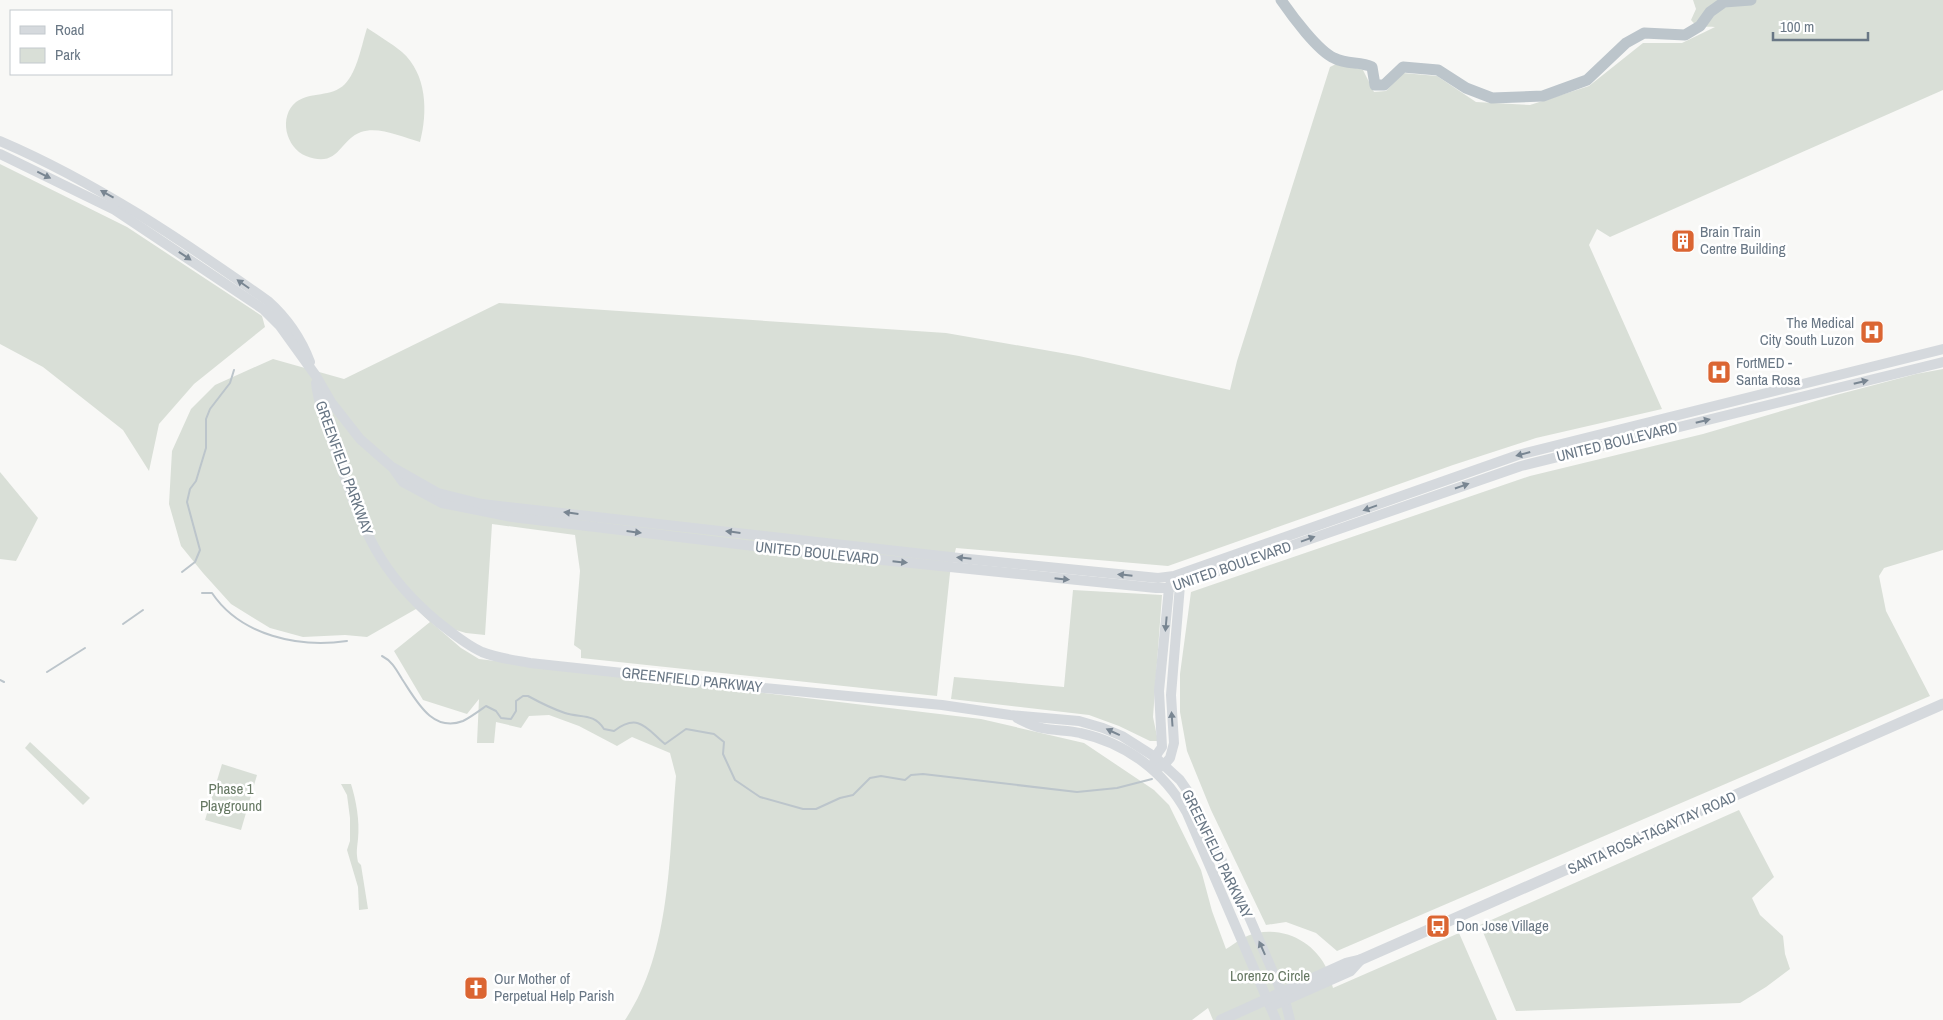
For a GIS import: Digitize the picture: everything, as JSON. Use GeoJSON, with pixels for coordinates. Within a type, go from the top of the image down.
{"type":"FeatureCollection","features":[{"type":"Feature","properties":{"kind":"main road","name":"GREENFIELD PARKWAY"},"geometry":{"type":"LineString","coordinates":[[0,141],[78,178],[120,202],[268,301],[282,313],[304,345],[316,376],[317,392],[353,502],[365,531],[379,557],[392,576],[414,600],[447,628],[480,651],[497,657],[530,663],[942,705],[1010,715],[1079,721],[1122,736],[1155,757],[1180,780],[1196,806],[1247,912],[1283,996],[1290,1020]]}},
{"type":"Feature","properties":{"kind":"main road"},"geometry":{"type":"LineString","coordinates":[[0,154],[115,210],[263,309],[280,326],[316,376]]}},
{"type":"Feature","properties":{"kind":"main road","name":"UNITED BOULEVARD"},"geometry":{"type":"LineString","coordinates":[[1177,581],[1518,454],[1943,349]]}},
{"type":"Feature","properties":{"kind":"main road","name":"UNITED BOULEVARD"},"geometry":{"type":"LineString","coordinates":[[316,376],[331,402],[360,439],[393,468],[438,493],[482,504],[1177,581],[1521,466],[1943,362]]}},
{"type":"Feature","properties":{"kind":"main road","name":"UNITED BOULEVARD"},"geometry":{"type":"LineString","coordinates":[[393,468],[402,482],[442,503],[512,517],[823,554],[1169,588]]}},
{"type":"Feature","properties":{"kind":"main road"},"geometry":{"type":"LineString","coordinates":[[1177,581],[1171,695],[1174,744],[1170,758],[1164,766],[1154,770],[1155,757],[1162,747],[1159,691],[1169,588],[1177,581]]}},
{"type":"Feature","properties":{"kind":"main road","name":"SANTA ROSA-TAGAYTAY ROAD"},"geometry":{"type":"LineString","coordinates":[[1221,1020],[1350,971],[1360,960],[1943,704]]}},
{"type":"Feature","properties":{"kind":"main road","name":"GREENFIELD PARKWAY"},"geometry":{"type":"LineString","coordinates":[[1010,715],[1040,728],[1100,738],[1118,746],[1154,770],[1171,787],[1187,813],[1276,1020]]}},
{"type":"Feature","properties":{"kind":"main road","name":"SANTA ROSA-TAGAYTAY ROAD"},"geometry":{"type":"LineString","coordinates":[[1238,1020],[1269,1002]]}},
{"type":"Feature","properties":{"kind":"green space","name":"Lorenzo Circle"},"geometry":{"type":"Polygon","coordinates":[[[1693,0],[1943,0],[1943,90],[1610,237],[1597,229],[1589,245],[1662,409],[1536,438],[1453,465],[1168,566],[956,548],[950,573],[937,696],[581,658],[581,650],[574,645],[580,571],[575,535],[492,524],[485,635],[466,633],[432,623],[461,648],[479,659],[981,719],[1084,743],[1154,790],[1169,805],[1201,870],[1212,911],[1226,949],[1245,937],[1257,933],[1278,932],[1289,935],[1307,945],[1322,960],[1330,976],[1333,988],[1459,933],[1497,1020],[1213,1020],[1208,1008],[1192,1020],[625,1020],[640,994],[660,934],[669,870],[676,776],[670,753],[632,737],[617,746],[579,726],[549,715],[529,716],[521,728],[496,722],[494,743],[477,743],[479,699],[467,714],[423,700],[394,651],[430,622],[416,609],[367,637],[345,635],[303,637],[270,628],[231,604],[181,546],[169,504],[172,451],[191,409],[215,385],[273,359],[344,379],[499,303],[946,333],[1079,356],[1230,390],[1237,361],[1330,67],[1338,63],[1363,70],[1374,92],[1386,91],[1403,73],[1437,76],[1476,102],[1530,105],[1589,86],[1643,43],[1682,43],[1715,27],[1699,26],[1691,20],[1696,9],[1693,0]]]}},
{"type":"Feature","properties":{"kind":"green space"},"geometry":{"type":"Polygon","coordinates":[[[367,28],[402,52],[416,71],[421,82],[424,106],[423,130],[420,142],[375,130],[361,132],[354,136],[338,152],[325,159],[306,156],[293,146],[289,139],[286,124],[290,108],[302,99],[334,91],[345,84],[356,65],[367,28]]]}},
{"type":"Feature","properties":{"kind":"green space"},"geometry":{"type":"Polygon","coordinates":[[[0,164],[127,227],[262,316],[265,327],[194,384],[159,424],[149,471],[123,430],[43,367],[0,344],[0,164]]]}},
{"type":"Feature","properties":{"kind":"green space"},"geometry":{"type":"Polygon","coordinates":[[[1943,369],[1943,550],[1884,568],[1879,576],[1886,611],[1930,696],[1337,951],[1316,933],[1286,922],[1266,925],[1211,810],[1187,751],[1180,712],[1180,674],[1191,592],[1530,476],[1703,434],[1836,395],[1916,374],[1943,369]]]}},
{"type":"Feature","properties":{"kind":"green space"},"geometry":{"type":"Polygon","coordinates":[[[0,472],[38,518],[16,561],[0,559],[0,472]]]}},
{"type":"Feature","properties":{"kind":"green space"},"geometry":{"type":"Polygon","coordinates":[[[1073,590],[1162,595],[1153,717],[1158,741],[1150,741],[1119,726],[1089,715],[951,699],[954,677],[1064,687],[1073,590]]]}},
{"type":"Feature","properties":{"kind":"green space"},"geometry":{"type":"Polygon","coordinates":[[[30,742],[90,798],[83,805],[25,748],[30,742]]]}},
{"type":"Feature","properties":{"kind":"green space","name":"Phase 1 Playground"},"geometry":{"type":"Polygon","coordinates":[[[222,764],[257,775],[241,830],[205,820],[222,764]]]}},
{"type":"Feature","properties":{"kind":"green space"},"geometry":{"type":"Polygon","coordinates":[[[341,784],[351,784],[354,797],[358,825],[357,856],[358,862],[361,865],[368,909],[359,910],[358,887],[347,850],[350,841],[350,818],[347,795],[341,784]]]}},
{"type":"Feature","properties":{"kind":"green space"},"geometry":{"type":"Polygon","coordinates":[[[1739,810],[1774,877],[1752,898],[1760,915],[1783,936],[1785,954],[1790,969],[1740,1003],[1516,1011],[1480,925],[1739,810]]]}},
{"type":"Feature","properties":{"kind":"waterway"},"geometry":{"type":"LineString","coordinates":[[1281,0],[1306,32],[1328,54],[1339,60],[1372,67],[1375,85],[1384,85],[1403,67],[1438,70],[1466,88],[1492,98],[1543,96],[1587,80],[1626,43],[1644,33],[1685,35],[1700,26],[1710,12],[1724,2],[1751,0]]}},
{"type":"Feature","properties":{"kind":"waterway"},"geometry":{"type":"LineString","coordinates":[[182,572],[195,562],[200,550],[187,502],[190,489],[196,481],[206,448],[206,419],[210,409],[230,383],[234,370]]}},
{"type":"Feature","properties":{"kind":"waterway"},"geometry":{"type":"LineString","coordinates":[[202,593],[212,593],[224,608],[239,620],[272,636],[310,642],[329,643],[347,641]]}},
{"type":"Feature","properties":{"kind":"waterway"},"geometry":{"type":"LineString","coordinates":[[123,624],[143,610]]}},
{"type":"Feature","properties":{"kind":"waterway"},"geometry":{"type":"LineString","coordinates":[[47,672],[85,648]]}},
{"type":"Feature","properties":{"kind":"waterway"},"geometry":{"type":"LineString","coordinates":[[382,656],[394,666],[419,705],[434,719],[442,722],[452,724],[463,721],[486,706],[496,711],[501,718],[511,719],[516,711],[516,701],[523,696],[528,696],[565,713],[596,720],[604,729],[614,731],[630,723],[642,725],[648,728],[665,744],[686,729],[714,734],[724,742],[723,754],[735,780],[760,797],[803,809],[816,809],[840,798],[853,795],[870,778],[881,776],[905,780],[911,775],[923,774],[1077,792],[1117,788],[1152,779]]}},
{"type":"Feature","properties":{"kind":"waterway"},"geometry":{"type":"LineString","coordinates":[[0,680],[4,682]]}},
{"type":"Feature","properties":{"kind":"place","name":"Brain Train Centre Building"},"geometry":{"type":"Point","coordinates":[1683,241]}},
{"type":"Feature","properties":{"kind":"place","name":"The Medical City South Luzon"},"geometry":{"type":"Point","coordinates":[1872,332]}},
{"type":"Feature","properties":{"kind":"place","name":"FortMED - Santa Rosa"},"geometry":{"type":"Point","coordinates":[1719,372]}},
{"type":"Feature","properties":{"kind":"place","name":"Don Jose Village"},"geometry":{"type":"Point","coordinates":[1438,926]}},
{"type":"Feature","properties":{"kind":"place","name":"Our Mother of Perpetual Help Parish"},"geometry":{"type":"Point","coordinates":[476,988]}}]}
